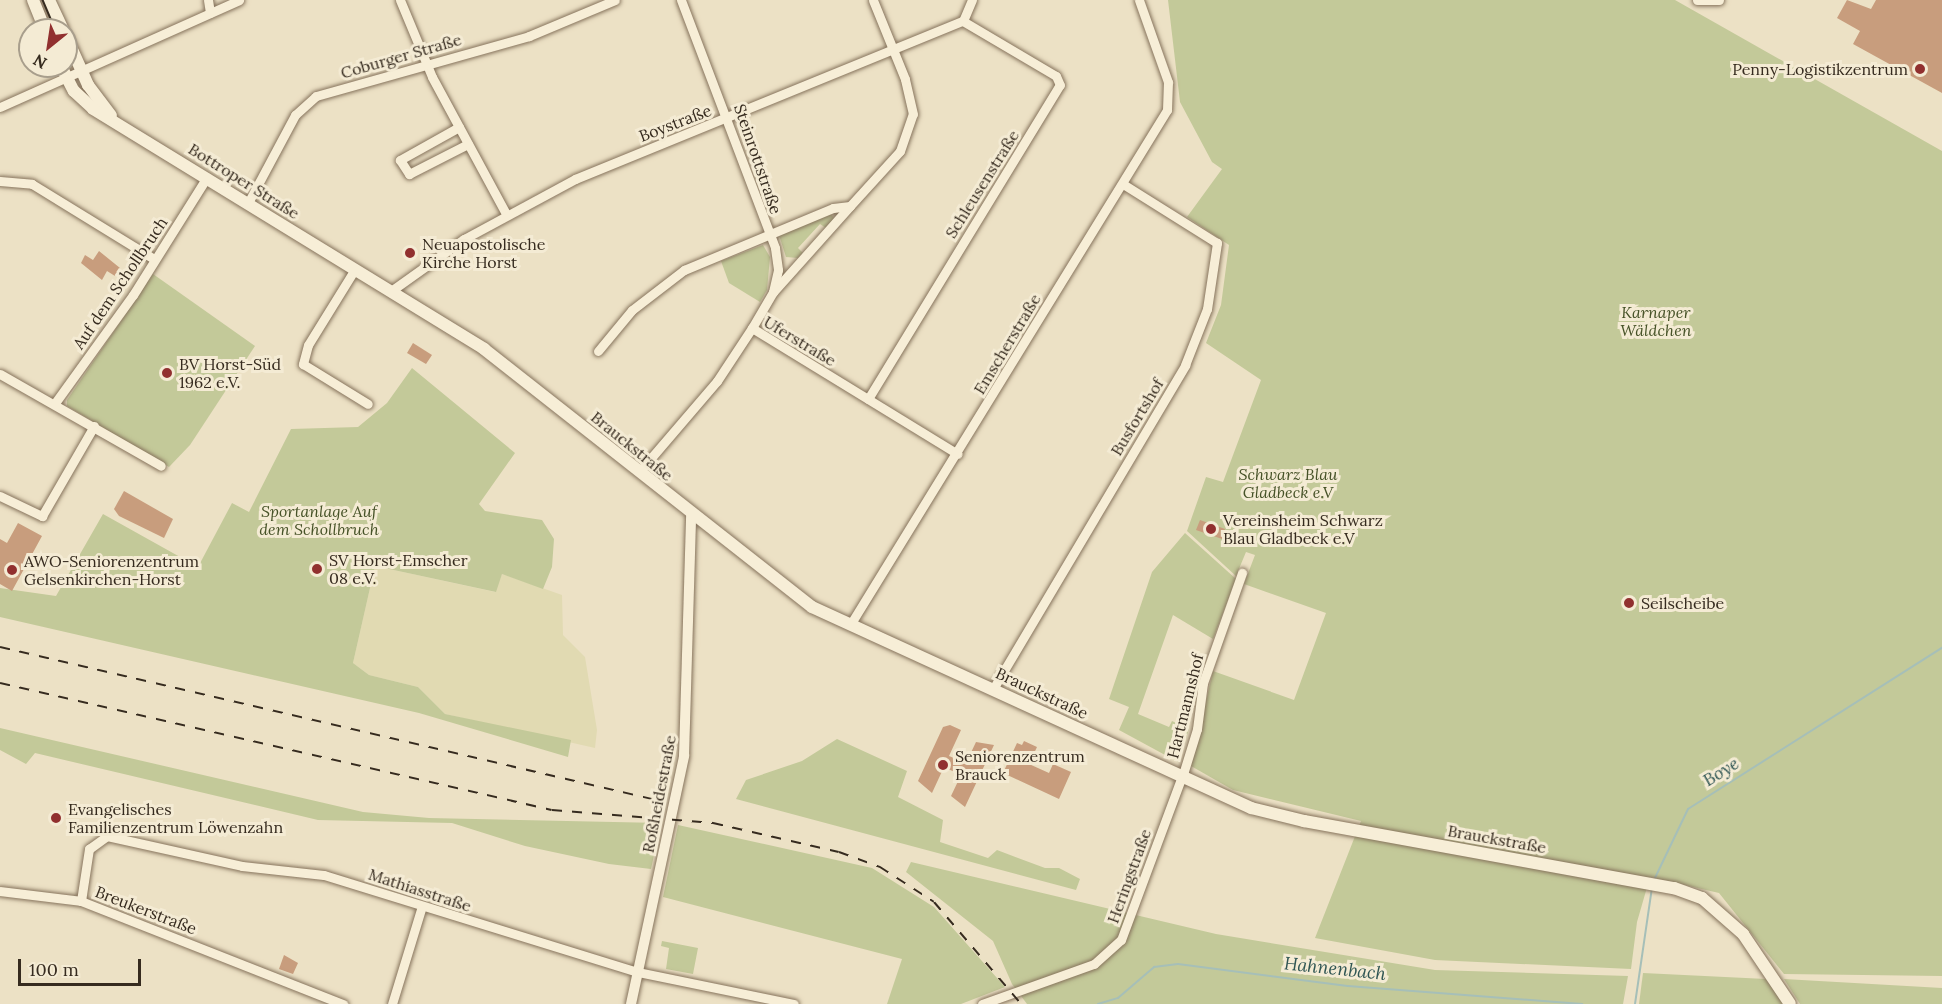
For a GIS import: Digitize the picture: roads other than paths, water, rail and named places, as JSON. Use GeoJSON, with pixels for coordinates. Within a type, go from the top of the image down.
{"type":"FeatureCollection","features":[{"type":"Feature","properties":{"kind":"main road"},"geometry":{"type":"LineString","coordinates":[[33,0],[40,18]]}},
{"type":"Feature","properties":{"kind":"main road"},"geometry":{"type":"LineString","coordinates":[[50,0],[58,18]]}},
{"type":"Feature","properties":{"kind":"main road","name":"Bottroper Straße"},"geometry":{"type":"LineString","coordinates":[[78,64],[115,121]]}},
{"type":"Feature","properties":{"kind":"main road","name":"Bottroper Straße"},"geometry":{"type":"LineString","coordinates":[[68,78],[84,102],[478,346]]}},
{"type":"Feature","properties":{"kind":"main road","name":"Brauckstraße"},"geometry":{"type":"LineString","coordinates":[[478,346],[788,592],[850,625],[1251,808],[1304,821],[1674,888],[1723,912],[1790,1003]]}},
{"type":"Feature","properties":{"kind":"street"},"geometry":{"type":"LineString","coordinates":[[208,0],[210,13]]}},
{"type":"Feature","properties":{"kind":"street"},"geometry":{"type":"LineString","coordinates":[[78,71],[239,0]]}},
{"type":"Feature","properties":{"kind":"street"},"geometry":{"type":"LineString","coordinates":[[400,0],[426,64],[506,214]]}},
{"type":"Feature","properties":{"kind":"street","name":"Coburger Straße"},"geometry":{"type":"LineString","coordinates":[[248,203],[306,103],[316,96],[529,36],[615,0]]}},
{"type":"Feature","properties":{"kind":"street","name":"Steinrottstraße"},"geometry":{"type":"LineString","coordinates":[[681,0],[729,118],[769,234],[778,270],[773,292],[752,328]]}},
{"type":"Feature","properties":{"kind":"street"},"geometry":{"type":"LineString","coordinates":[[773,292],[900,151],[909,134],[912,97],[873,0]]}},
{"type":"Feature","properties":{"kind":"street"},"geometry":{"type":"LineString","coordinates":[[963,21],[972,0]]}},
{"type":"Feature","properties":{"kind":"street","name":"Emscherstraße"},"geometry":{"type":"LineString","coordinates":[[850,625],[958,454],[1167,110],[1171,101],[1166,73],[1139,0]]}},
{"type":"Feature","properties":{"kind":"street"},"geometry":{"type":"LineString","coordinates":[[1697,0],[1719,0]]}},
{"type":"Feature","properties":{"kind":"street","name":"Boystraße"},"geometry":{"type":"LineString","coordinates":[[391,291],[506,214],[616,161],[729,118],[963,21]]}},
{"type":"Feature","properties":{"kind":"street","name":"Schleusenstraße"},"geometry":{"type":"LineString","coordinates":[[868,399],[1060,86],[1056,76],[963,21]]}},
{"type":"Feature","properties":{"kind":"street"},"geometry":{"type":"LineString","coordinates":[[0,107],[53,78]]}},
{"type":"Feature","properties":{"kind":"street"},"geometry":{"type":"LineString","coordinates":[[459,128],[400,160],[409,174],[468,144]]}},
{"type":"Feature","properties":{"kind":"street","name":"Auf dem Schollbruch"},"geometry":{"type":"LineString","coordinates":[[55,403],[207,177]]}},
{"type":"Feature","properties":{"kind":"street"},"geometry":{"type":"LineString","coordinates":[[0,181],[32,184],[154,259]]}},
{"type":"Feature","properties":{"kind":"street","name":"Busfortshof"},"geometry":{"type":"LineString","coordinates":[[993,689],[1185,365],[1207,309],[1217,243],[1123,184]]}},
{"type":"Feature","properties":{"kind":"street"},"geometry":{"type":"LineString","coordinates":[[598,351],[656,288],[684,270],[832,208],[850,206]]}},
{"type":"Feature","properties":{"kind":"street"},"geometry":{"type":"LineString","coordinates":[[355,269],[308,345],[303,364],[368,405]]}},
{"type":"Feature","properties":{"kind":"street","name":"Uferstraße"},"geometry":{"type":"LineString","coordinates":[[639,472],[717,381],[752,328],[958,454]]}},
{"type":"Feature","properties":{"kind":"street"},"geometry":{"type":"LineString","coordinates":[[0,374],[55,403],[161,466]]}},
{"type":"Feature","properties":{"kind":"street"},"geometry":{"type":"LineString","coordinates":[[0,496],[42,516],[94,426]]}},
{"type":"Feature","properties":{"kind":"street","name":"Roßheidestraße"},"geometry":{"type":"LineString","coordinates":[[631,1004],[684,756],[691,515]]}},
{"type":"Feature","properties":{"kind":"street","name":"Hartmannshof"},"geometry":{"type":"LineString","coordinates":[[1181,778],[1197,729],[1203,683],[1242,573]]}},
{"type":"Feature","properties":{"kind":"street","name":"Heringstraße"},"geometry":{"type":"LineString","coordinates":[[982,1004],[1094,964],[1116,947],[1181,778]]}},
{"type":"Feature","properties":{"kind":"street","name":"Mathiasstraße"},"geometry":{"type":"LineString","coordinates":[[81,901],[89,849],[107,836],[242,866],[311,872],[638,972],[794,1004]]}},
{"type":"Feature","properties":{"kind":"street","name":"Breukerstraße"},"geometry":{"type":"LineString","coordinates":[[0,891],[81,901],[343,1004]]}},
{"type":"Feature","properties":{"kind":"street"},"geometry":{"type":"LineString","coordinates":[[392,1004],[422,906]]}},
{"type":"Feature","properties":{"kind":"waterway","name":"Boye"},"geometry":{"type":"LineString","coordinates":[[1654,880],[1688,809],[1942,648]]}},
{"type":"Feature","properties":{"kind":"waterway","name":"Boye"},"geometry":{"type":"LineString","coordinates":[[1635,1004],[1652,888]]}},
{"type":"Feature","properties":{"kind":"waterway","name":"Hahnenbach"},"geometry":{"type":"LineString","coordinates":[[1098,1004],[1118,998],[1154,967],[1178,964],[1348,986],[1582,1004]]}},
{"type":"Feature","properties":{"kind":"tram line"},"geometry":{"type":"LineString","coordinates":[[43,0],[51,18]]}},
{"type":"Feature","properties":{"kind":"railway"},"geometry":{"type":"LineString","coordinates":[[0,647],[652,799]]}},
{"type":"Feature","properties":{"kind":"railway"},"geometry":{"type":"LineString","coordinates":[[0,683],[552,810],[713,823],[839,852],[880,867],[934,902],[1021,1004]]}},
{"type":"Feature","properties":{"kind":"place","name":"Penny-Logistikzentrum"},"geometry":{"type":"Point","coordinates":[1920,69]}},
{"type":"Feature","properties":{"kind":"place","name":"Neuapostolische Kirche Horst"},"geometry":{"type":"Point","coordinates":[410,253]}},
{"type":"Feature","properties":{"kind":"place","name":"BV Horst-Süd 1962 e.V."},"geometry":{"type":"Point","coordinates":[167,373]}},
{"type":"Feature","properties":{"kind":"place","name":"Vereinsheim Schwarz Blau Gladbeck e.V"},"geometry":{"type":"Point","coordinates":[1211,529]}},
{"type":"Feature","properties":{"kind":"place","name":"SV Horst-Emscher 08 e.V."},"geometry":{"type":"Point","coordinates":[317,569]}},
{"type":"Feature","properties":{"kind":"place","name":"AWO-Seniorenzentrum Gelsenkirchen-Horst"},"geometry":{"type":"Point","coordinates":[12,570]}},
{"type":"Feature","properties":{"kind":"place","name":"Seilscheibe"},"geometry":{"type":"Point","coordinates":[1629,603]}},
{"type":"Feature","properties":{"kind":"place","name":"Seniorenzentrum Brauck"},"geometry":{"type":"Point","coordinates":[943,765]}},
{"type":"Feature","properties":{"kind":"place","name":"Evangelisches Familienzentrum Löwenzahn"},"geometry":{"type":"Point","coordinates":[56,818]}},
{"type":"Feature","properties":{"kind":"park label","name":"Karnaper Wäldchen"},"geometry":{"type":"Point","coordinates":[1656,321]}},
{"type":"Feature","properties":{"kind":"park label","name":"Schwarz Blau Gladbeck e.V"},"geometry":{"type":"Point","coordinates":[1288,483]}},
{"type":"Feature","properties":{"kind":"park label","name":"Sportanlage Auf dem Schollbruch"},"geometry":{"type":"Point","coordinates":[319,520]}}]}
